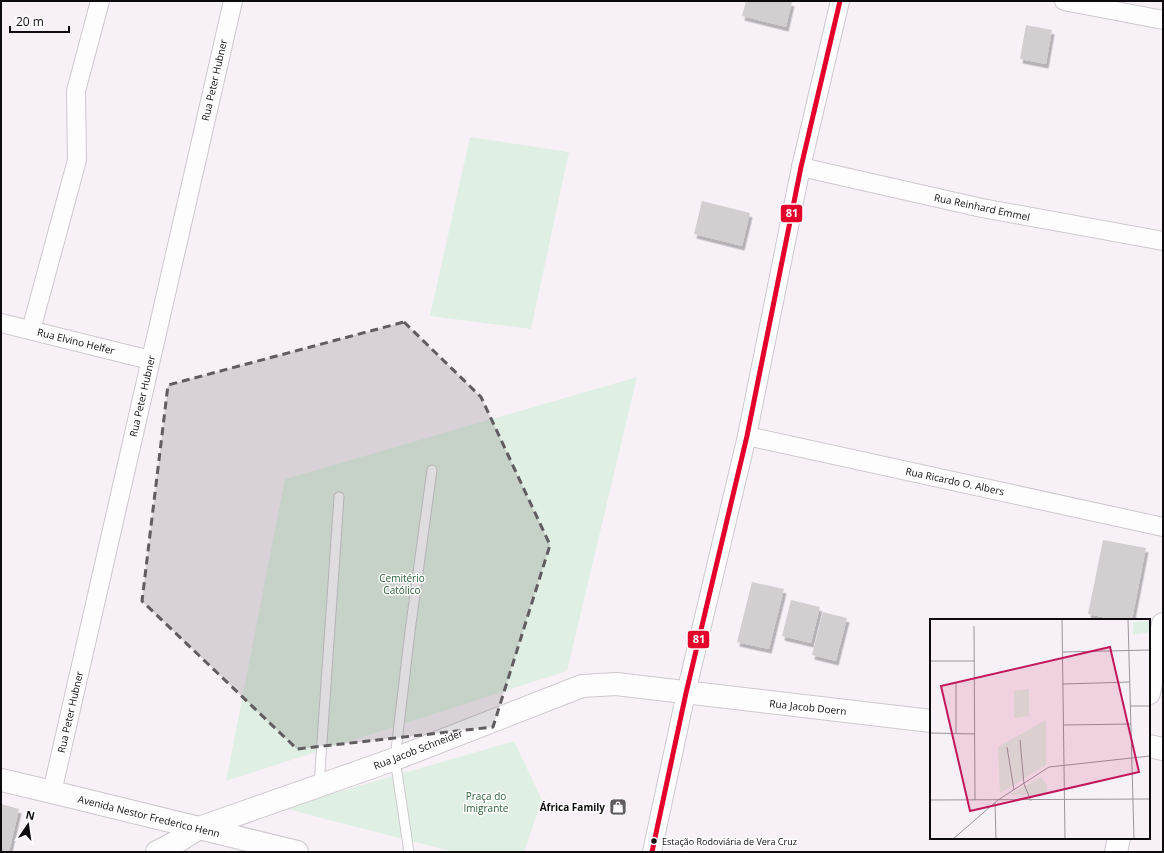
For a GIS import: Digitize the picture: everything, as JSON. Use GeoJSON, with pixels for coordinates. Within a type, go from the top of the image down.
{"type":"FeatureCollection","features":[{"type":"Feature","properties":{"kind":"street"},"geometry":{"type":"LineString","coordinates":[[31,330],[77,160],[76,91],[100,1]]}},
{"type":"Feature","properties":{"kind":"street","name":"Rua Peter Hubner"},"geometry":{"type":"LineString","coordinates":[[52,792],[232,1]]}},
{"type":"Feature","properties":{"kind":"street"},"geometry":{"type":"LineString","coordinates":[[652,852],[686,693],[747,436],[801,167],[840,1]]}},
{"type":"Feature","properties":{"kind":"street"},"geometry":{"type":"LineString","coordinates":[[1064,1],[1163,20]]}},
{"type":"Feature","properties":{"kind":"street","name":"Rua Reinhard Emmel"},"geometry":{"type":"LineString","coordinates":[[801,167],[982,208],[1163,241]]}},
{"type":"Feature","properties":{"kind":"street","name":"Rua Elvino Helfer"},"geometry":{"type":"LineString","coordinates":[[1,323],[150,360]]}},
{"type":"Feature","properties":{"kind":"street","name":"Rua Ricardo O. Albers"},"geometry":{"type":"LineString","coordinates":[[747,436],[1163,527]]}},
{"type":"Feature","properties":{"kind":"street"},"geometry":{"type":"LineString","coordinates":[[1150,689],[1163,624]]}},
{"type":"Feature","properties":{"kind":"street","name":"Rua Jacob Schneider"},"geometry":{"type":"LineString","coordinates":[[157,852],[179,846],[199,828],[395,759],[582,686],[616,684],[686,693]]}},
{"type":"Feature","properties":{"kind":"street","name":"Rua Jacob Doern"},"geometry":{"type":"LineString","coordinates":[[686,693],[930,721]]}},
{"type":"Feature","properties":{"kind":"street"},"geometry":{"type":"LineString","coordinates":[[1150,746],[1163,749]]}},
{"type":"Feature","properties":{"kind":"street","name":"Avenida Nestor Frederico Henn"},"geometry":{"type":"LineString","coordinates":[[1,780],[297,852]]}},
{"type":"Feature","properties":{"kind":"street"},"geometry":{"type":"LineString","coordinates":[[1116,852],[1119,839]]}},
{"type":"Feature","properties":{"kind":"lane"},"geometry":{"type":"LineString","coordinates":[[409,852],[395,759],[410,631],[432,470]]}},
{"type":"Feature","properties":{"kind":"lane"},"geometry":{"type":"LineString","coordinates":[[320,785],[339,498]]}},
{"type":"Feature","properties":{"kind":"highlighted area"},"geometry":{"type":"Polygon","coordinates":[[[404,322],[481,397],[550,545],[493,727],[297,749],[142,601],[168,385],[404,322]]]}},
{"type":"Feature","properties":{"kind":"green space"},"geometry":{"type":"Polygon","coordinates":[[[470,137],[569,152],[531,329],[430,316],[470,137]]]}},
{"type":"Feature","properties":{"kind":"green space","name":"Cemitério Católico"},"geometry":{"type":"Polygon","coordinates":[[[637,377],[567,671],[226,781],[285,479],[637,377]]]}},
{"type":"Feature","properties":{"kind":"green space","name":"Praça do Imigrante"},"geometry":{"type":"Polygon","coordinates":[[[514,741],[542,800],[524,852],[454,852],[283,808],[514,741]]]}},
{"type":"Feature","properties":{"kind":"building"},"geometry":{"type":"Polygon","coordinates":[[[746,1],[792,2],[786,27],[742,16],[746,1]]]}},
{"type":"Feature","properties":{"kind":"building"},"geometry":{"type":"Polygon","coordinates":[[[1026,25],[1052,30],[1046,64],[1020,59],[1026,25]]]}},
{"type":"Feature","properties":{"kind":"building"},"geometry":{"type":"Polygon","coordinates":[[[702,201],[750,213],[742,246],[694,234],[702,201]]]}},
{"type":"Feature","properties":{"kind":"building"},"geometry":{"type":"Polygon","coordinates":[[[1103,540],[1146,548],[1132,619],[1111,619],[1088,614],[1103,540]]]}},
{"type":"Feature","properties":{"kind":"building"},"geometry":{"type":"Polygon","coordinates":[[[752,582],[784,589],[769,649],[737,642],[752,582]]]}},
{"type":"Feature","properties":{"kind":"building"},"geometry":{"type":"Polygon","coordinates":[[[791,600],[820,607],[811,643],[782,636],[791,600]]]}},
{"type":"Feature","properties":{"kind":"building"},"geometry":{"type":"Polygon","coordinates":[[[823,612],[847,618],[836,661],[812,655],[823,612]]]}},
{"type":"Feature","properties":{"kind":"building"},"geometry":{"type":"Polygon","coordinates":[[[1,804],[19,809],[9,852],[1,852],[1,804]]]}},
{"type":"Feature","properties":{"kind":"transit line","name":"81"},"geometry":{"type":"LineString","coordinates":[[652,852],[686,693],[747,436],[801,167],[840,1]]}},
{"type":"Feature","properties":{"kind":"place","name":"África Family"},"geometry":{"type":"Point","coordinates":[618,807]}},
{"type":"Feature","properties":{"kind":"place","name":"Estação Rodoviária de Vera Cruz"},"geometry":{"type":"Point","coordinates":[654,841]}}]}
